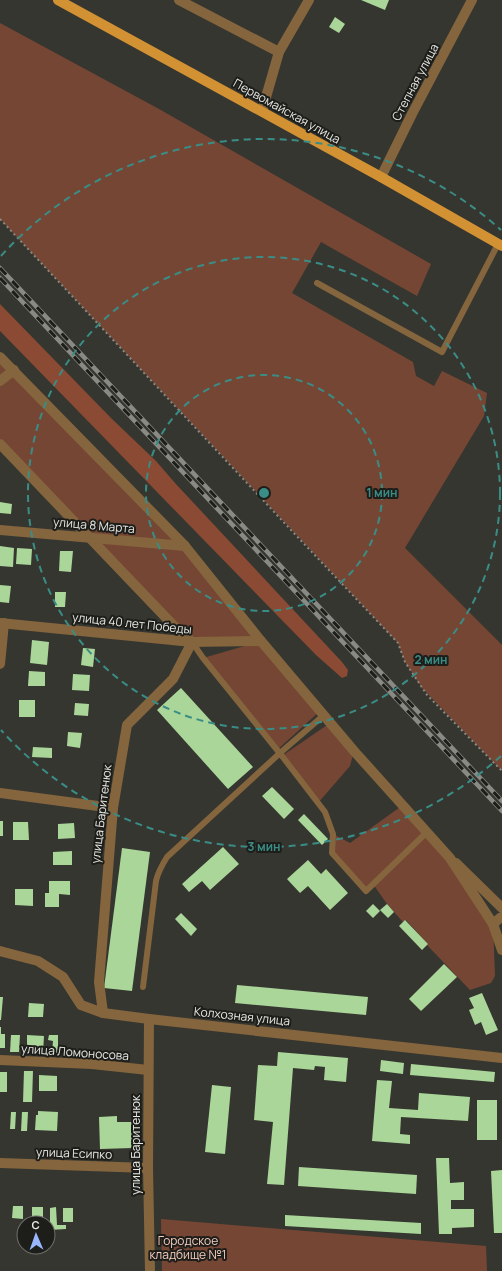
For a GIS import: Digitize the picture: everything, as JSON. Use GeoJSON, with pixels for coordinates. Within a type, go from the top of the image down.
{"type":"FeatureCollection","features":[{"type":"Feature","properties":{"kind":"main road","name":"Первомайская улица"},"geometry":{"type":"LineString","coordinates":[[58,0],[262,111],[500,245]]}},
{"type":"Feature","properties":{"kind":"street"},"geometry":{"type":"LineString","coordinates":[[179,0],[279,52]]}},
{"type":"Feature","properties":{"kind":"street"},"geometry":{"type":"LineString","coordinates":[[262,111],[279,52],[309,0]]}},
{"type":"Feature","properties":{"kind":"street","name":"Степная улица"},"geometry":{"type":"LineString","coordinates":[[381,177],[412,114],[472,0]]}},
{"type":"Feature","properties":{"kind":"street"},"geometry":{"type":"LineString","coordinates":[[0,357],[185,546],[261,641],[354,751],[450,858],[502,908]]}},
{"type":"Feature","properties":{"kind":"street"},"geometry":{"type":"LineString","coordinates":[[0,380],[14,370]]}},
{"type":"Feature","properties":{"kind":"street"},"geometry":{"type":"LineString","coordinates":[[0,444],[173,625],[192,642]]}},
{"type":"Feature","properties":{"kind":"street","name":"улица 8 Марта"},"geometry":{"type":"LineString","coordinates":[[0,530],[185,546]]}},
{"type":"Feature","properties":{"kind":"street"},"geometry":{"type":"LineString","coordinates":[[0,664],[2,623]]}},
{"type":"Feature","properties":{"kind":"street","name":"улица 40 лет Победы"},"geometry":{"type":"LineString","coordinates":[[2,623],[192,642],[261,641]]}},
{"type":"Feature","properties":{"kind":"street","name":"улица Баритенюк"},"geometry":{"type":"LineString","coordinates":[[103,1013],[99,982],[113,808],[127,725],[173,679],[192,642]]}},
{"type":"Feature","properties":{"kind":"street"},"geometry":{"type":"LineString","coordinates":[[0,793],[113,808]]}},
{"type":"Feature","properties":{"kind":"street"},"geometry":{"type":"LineString","coordinates":[[450,858],[493,924],[502,950]]}},
{"type":"Feature","properties":{"kind":"street"},"geometry":{"type":"LineString","coordinates":[[493,924],[502,917]]}},
{"type":"Feature","properties":{"kind":"street","name":"Колхозная улица"},"geometry":{"type":"LineString","coordinates":[[0,951],[38,961],[63,977],[81,1005],[103,1013],[502,1058]]}},
{"type":"Feature","properties":{"kind":"street","name":"улица Баритенюк"},"geometry":{"type":"LineString","coordinates":[[149,1019],[148,1168],[150,1271]]}},
{"type":"Feature","properties":{"kind":"street","name":"улица Ломоносова"},"geometry":{"type":"LineString","coordinates":[[0,1060],[92,1064],[148,1070]]}},
{"type":"Feature","properties":{"kind":"street","name":"улица Есипко"},"geometry":{"type":"LineString","coordinates":[[0,1163],[148,1168]]}},
{"type":"Feature","properties":{"kind":"lane"},"geometry":{"type":"LineString","coordinates":[[317,283],[442,352],[500,245]]}},
{"type":"Feature","properties":{"kind":"lane"},"geometry":{"type":"LineString","coordinates":[[192,642],[325,812],[333,834],[332,853],[366,891],[427,832]]}},
{"type":"Feature","properties":{"kind":"lane"},"geometry":{"type":"LineString","coordinates":[[142,987],[156,881],[158,872],[167,857],[324,715]]}},
{"type":"Feature","properties":{"kind":"path"},"geometry":{"type":"LineString","coordinates":[[0,219],[284,524],[398,643],[405,662],[427,695],[502,771]]}},
{"type":"Feature","properties":{"kind":"green space"},"geometry":{"type":"Polygon","coordinates":[[[0,23],[159,109],[431,264],[417,296],[321,242],[292,293],[413,362],[416,376],[434,386],[442,371],[487,393],[484,416],[405,548],[502,645],[502,771],[422,688],[405,662],[398,643],[0,219],[0,23]]]}},
{"type":"Feature","properties":{"kind":"green space"},"geometry":{"type":"Polygon","coordinates":[[[0,357],[185,546],[320,711],[277,750],[203,658],[259,642],[192,642],[0,444],[0,357]]]}},
{"type":"Feature","properties":{"kind":"green space"},"geometry":{"type":"Polygon","coordinates":[[[330,723],[354,751],[350,766],[318,803],[282,756],[330,723]]]}},
{"type":"Feature","properties":{"kind":"green space"},"geometry":{"type":"Polygon","coordinates":[[[403,805],[450,858],[493,924],[495,976],[491,983],[470,990],[427,945],[428,944],[406,920],[403,922],[387,904],[373,884],[366,891],[332,853],[333,834],[350,843],[403,805]]]}},
{"type":"Feature","properties":{"kind":"green space","name":"Городское кладбище №1"},"geometry":{"type":"Polygon","coordinates":[[[161,1219],[486,1246],[487,1271],[162,1271],[161,1219]]]}},
{"type":"Feature","properties":{"kind":"shaded area"},"geometry":{"type":"Polygon","coordinates":[[[0,304],[111,418],[156,461],[342,662],[348,670],[347,676],[342,678],[316,655],[0,331],[0,304]]]}},
{"type":"Feature","properties":{"kind":"building"},"geometry":{"type":"Polygon","coordinates":[[[361,0],[389,0],[385,10],[361,0]]]}},
{"type":"Feature","properties":{"kind":"building"},"geometry":{"type":"Polygon","coordinates":[[[335,17],[345,24],[339,33],[329,27],[335,17]]]}},
{"type":"Feature","properties":{"kind":"building"},"geometry":{"type":"Polygon","coordinates":[[[0,502],[12,504],[11,514],[0,513],[0,502]]]}},
{"type":"Feature","properties":{"kind":"building"},"geometry":{"type":"Polygon","coordinates":[[[0,546],[14,548],[13,567],[0,566],[0,546]]]}},
{"type":"Feature","properties":{"kind":"building"},"geometry":{"type":"Polygon","coordinates":[[[17,548],[32,549],[31,565],[16,564],[17,548]]]}},
{"type":"Feature","properties":{"kind":"building"},"geometry":{"type":"Polygon","coordinates":[[[60,551],[73,551],[71,572],[59,571],[60,551]]]}},
{"type":"Feature","properties":{"kind":"building"},"geometry":{"type":"Polygon","coordinates":[[[0,585],[11,586],[9,603],[0,602],[0,585]]]}},
{"type":"Feature","properties":{"kind":"building"},"geometry":{"type":"Polygon","coordinates":[[[55,592],[66,592],[65,607],[55,607],[55,592]]]}},
{"type":"Feature","properties":{"kind":"building"},"geometry":{"type":"Polygon","coordinates":[[[32,640],[49,642],[47,665],[30,663],[32,640]]]}},
{"type":"Feature","properties":{"kind":"building"},"geometry":{"type":"Polygon","coordinates":[[[83,648],[95,649],[93,667],[81,665],[83,648]]]}},
{"type":"Feature","properties":{"kind":"building"},"geometry":{"type":"Polygon","coordinates":[[[29,671],[45,672],[45,686],[28,686],[29,671]]]}},
{"type":"Feature","properties":{"kind":"building"},"geometry":{"type":"Polygon","coordinates":[[[73,674],[90,675],[89,691],[72,690],[73,674]]]}},
{"type":"Feature","properties":{"kind":"building"},"geometry":{"type":"Polygon","coordinates":[[[181,688],[253,767],[228,789],[157,710],[181,688]]]}},
{"type":"Feature","properties":{"kind":"building"},"geometry":{"type":"Polygon","coordinates":[[[19,700],[35,700],[35,717],[19,717],[19,700]]]}},
{"type":"Feature","properties":{"kind":"building"},"geometry":{"type":"Polygon","coordinates":[[[75,703],[89,704],[88,716],[74,715],[75,703]]]}},
{"type":"Feature","properties":{"kind":"building"},"geometry":{"type":"Polygon","coordinates":[[[68,732],[82,733],[80,748],[67,746],[68,732]]]}},
{"type":"Feature","properties":{"kind":"building"},"geometry":{"type":"Polygon","coordinates":[[[33,747],[52,748],[52,758],[32,757],[33,747]]]}},
{"type":"Feature","properties":{"kind":"building"},"geometry":{"type":"Polygon","coordinates":[[[272,787],[294,809],[284,819],[262,796],[272,787]]]}},
{"type":"Feature","properties":{"kind":"building"},"geometry":{"type":"Polygon","coordinates":[[[304,814],[328,839],[322,845],[298,820],[304,814]]]}},
{"type":"Feature","properties":{"kind":"building"},"geometry":{"type":"Polygon","coordinates":[[[0,821],[3,821],[3,836],[0,836],[0,821]]]}},
{"type":"Feature","properties":{"kind":"building"},"geometry":{"type":"Polygon","coordinates":[[[13,822],[28,822],[29,840],[13,840],[13,822]]]}},
{"type":"Feature","properties":{"kind":"building"},"geometry":{"type":"Polygon","coordinates":[[[74,823],[75,838],[58,839],[58,824],[74,823]]]}},
{"type":"Feature","properties":{"kind":"building"},"geometry":{"type":"Polygon","coordinates":[[[223,847],[239,864],[210,890],[202,881],[189,892],[182,884],[223,847]]]}},
{"type":"Feature","properties":{"kind":"building"},"geometry":{"type":"Polygon","coordinates":[[[122,848],[150,852],[132,991],[104,988],[122,848]]]}},
{"type":"Feature","properties":{"kind":"building"},"geometry":{"type":"Polygon","coordinates":[[[72,851],[72,865],[53,865],[53,852],[72,851]]]}},
{"type":"Feature","properties":{"kind":"building"},"geometry":{"type":"Polygon","coordinates":[[[308,860],[321,874],[326,869],[348,893],[330,910],[308,886],[300,893],[287,879],[308,860]]]}},
{"type":"Feature","properties":{"kind":"building"},"geometry":{"type":"Polygon","coordinates":[[[49,881],[70,881],[70,895],[59,894],[59,907],[45,907],[45,893],[49,893],[49,881]]]}},
{"type":"Feature","properties":{"kind":"building"},"geometry":{"type":"Polygon","coordinates":[[[15,889],[33,889],[33,906],[15,905],[15,889]]]}},
{"type":"Feature","properties":{"kind":"building"},"geometry":{"type":"Polygon","coordinates":[[[373,904],[380,911],[373,918],[366,911],[373,904]]]}},
{"type":"Feature","properties":{"kind":"building"},"geometry":{"type":"Polygon","coordinates":[[[387,904],[394,912],[388,918],[380,910],[387,904]]]}},
{"type":"Feature","properties":{"kind":"building"},"geometry":{"type":"Polygon","coordinates":[[[181,913],[197,929],[191,936],[175,919],[181,913]]]}},
{"type":"Feature","properties":{"kind":"building"},"geometry":{"type":"Polygon","coordinates":[[[405,920],[428,944],[422,950],[399,926],[405,920]]]}},
{"type":"Feature","properties":{"kind":"building"},"geometry":{"type":"Polygon","coordinates":[[[444,964],[457,977],[421,1011],[409,999],[444,964]]]}},
{"type":"Feature","properties":{"kind":"building"},"geometry":{"type":"Polygon","coordinates":[[[237,985],[368,997],[366,1015],[235,1003],[237,985]]]}},
{"type":"Feature","properties":{"kind":"building"},"geometry":{"type":"Polygon","coordinates":[[[482,993],[498,1030],[486,1035],[481,1022],[475,1025],[469,1010],[474,1008],[469,998],[482,993]]]}},
{"type":"Feature","properties":{"kind":"building"},"geometry":{"type":"Polygon","coordinates":[[[0,997],[3,997],[1,1020],[0,1020],[0,997]]]}},
{"type":"Feature","properties":{"kind":"building"},"geometry":{"type":"Polygon","coordinates":[[[29,1003],[44,1004],[43,1017],[28,1017],[29,1003]]]}},
{"type":"Feature","properties":{"kind":"building"},"geometry":{"type":"Polygon","coordinates":[[[0,1027],[1,1034],[5,1034],[5,1048],[0,1048],[0,1027]]]}},
{"type":"Feature","properties":{"kind":"building"},"geometry":{"type":"Polygon","coordinates":[[[11,1035],[20,1035],[19,1052],[10,1052],[11,1035]]]}},
{"type":"Feature","properties":{"kind":"building"},"geometry":{"type":"Polygon","coordinates":[[[27,1035],[44,1036],[43,1052],[27,1051],[27,1035]]]}},
{"type":"Feature","properties":{"kind":"building"},"geometry":{"type":"Polygon","coordinates":[[[49,1035],[58,1035],[58,1053],[52,1053],[53,1041],[48,1040],[49,1035]]]}},
{"type":"Feature","properties":{"kind":"building"},"geometry":{"type":"Polygon","coordinates":[[[278,1052],[348,1058],[346,1082],[324,1080],[325,1067],[315,1066],[314,1070],[293,1068],[284,1185],[267,1184],[273,1122],[254,1120],[258,1065],[277,1066],[278,1052]]]}},
{"type":"Feature","properties":{"kind":"building"},"geometry":{"type":"Polygon","coordinates":[[[381,1060],[404,1063],[403,1074],[380,1071],[381,1060]]]}},
{"type":"Feature","properties":{"kind":"building"},"geometry":{"type":"Polygon","coordinates":[[[411,1064],[495,1072],[494,1082],[410,1075],[411,1064]]]}},
{"type":"Feature","properties":{"kind":"building"},"geometry":{"type":"Polygon","coordinates":[[[24,1071],[33,1071],[32,1102],[23,1102],[24,1071]]]}},
{"type":"Feature","properties":{"kind":"building"},"geometry":{"type":"Polygon","coordinates":[[[0,1072],[7,1072],[7,1092],[0,1092],[0,1072]]]}},
{"type":"Feature","properties":{"kind":"building"},"geometry":{"type":"Polygon","coordinates":[[[39,1075],[57,1076],[57,1091],[39,1091],[39,1075]]]}},
{"type":"Feature","properties":{"kind":"building"},"geometry":{"type":"Polygon","coordinates":[[[377,1080],[392,1081],[389,1108],[418,1110],[419,1093],[470,1097],[468,1121],[401,1117],[400,1134],[410,1135],[410,1144],[372,1141],[377,1080]]]}},
{"type":"Feature","properties":{"kind":"building"},"geometry":{"type":"Polygon","coordinates":[[[212,1085],[231,1087],[225,1154],[205,1152],[212,1085]]]}},
{"type":"Feature","properties":{"kind":"building"},"geometry":{"type":"Polygon","coordinates":[[[477,1100],[497,1100],[497,1140],[477,1140],[477,1100]]]}},
{"type":"Feature","properties":{"kind":"building"},"geometry":{"type":"Polygon","coordinates":[[[38,1111],[58,1112],[57,1131],[35,1130],[36,1115],[38,1115],[38,1111]]]}},
{"type":"Feature","properties":{"kind":"building"},"geometry":{"type":"Polygon","coordinates":[[[11,1112],[16,1112],[15,1129],[10,1129],[11,1112]]]}},
{"type":"Feature","properties":{"kind":"building"},"geometry":{"type":"Polygon","coordinates":[[[22,1112],[28,1112],[27,1131],[21,1131],[22,1112]]]}},
{"type":"Feature","properties":{"kind":"building"},"geometry":{"type":"Polygon","coordinates":[[[117,1116],[117,1122],[132,1122],[133,1148],[100,1149],[99,1117],[117,1116]]]}},
{"type":"Feature","properties":{"kind":"building"},"geometry":{"type":"Polygon","coordinates":[[[436,1158],[449,1158],[450,1183],[464,1182],[464,1200],[451,1200],[451,1209],[474,1209],[474,1227],[452,1228],[452,1234],[439,1234],[436,1158]]]}},
{"type":"Feature","properties":{"kind":"building"},"geometry":{"type":"Polygon","coordinates":[[[299,1167],[417,1175],[416,1194],[298,1186],[299,1167]]]}},
{"type":"Feature","properties":{"kind":"building"},"geometry":{"type":"Polygon","coordinates":[[[502,1170],[502,1233],[494,1233],[491,1171],[502,1170]]]}},
{"type":"Feature","properties":{"kind":"building"},"geometry":{"type":"Polygon","coordinates":[[[13,1206],[23,1206],[23,1215],[16,1215],[16,1218],[12,1218],[13,1206]]]}},
{"type":"Feature","properties":{"kind":"building"},"geometry":{"type":"Polygon","coordinates":[[[32,1207],[43,1207],[43,1215],[32,1215],[32,1207]]]}},
{"type":"Feature","properties":{"kind":"building"},"geometry":{"type":"Polygon","coordinates":[[[56,1207],[57,1225],[66,1225],[66,1229],[56,1230],[56,1215],[50,1215],[50,1208],[56,1207]]]}},
{"type":"Feature","properties":{"kind":"building"},"geometry":{"type":"Polygon","coordinates":[[[63,1208],[73,1208],[73,1222],[63,1222],[63,1208]]]}},
{"type":"Feature","properties":{"kind":"building"},"geometry":{"type":"Polygon","coordinates":[[[285,1215],[421,1223],[421,1234],[285,1226],[285,1215]]]}},
{"type":"Feature","properties":{"kind":"railway"},"geometry":{"type":"LineString","coordinates":[[0,268],[502,801]]}},
{"type":"Feature","properties":{"kind":"railway"},"geometry":{"type":"LineString","coordinates":[[0,278],[502,811]]}}]}
